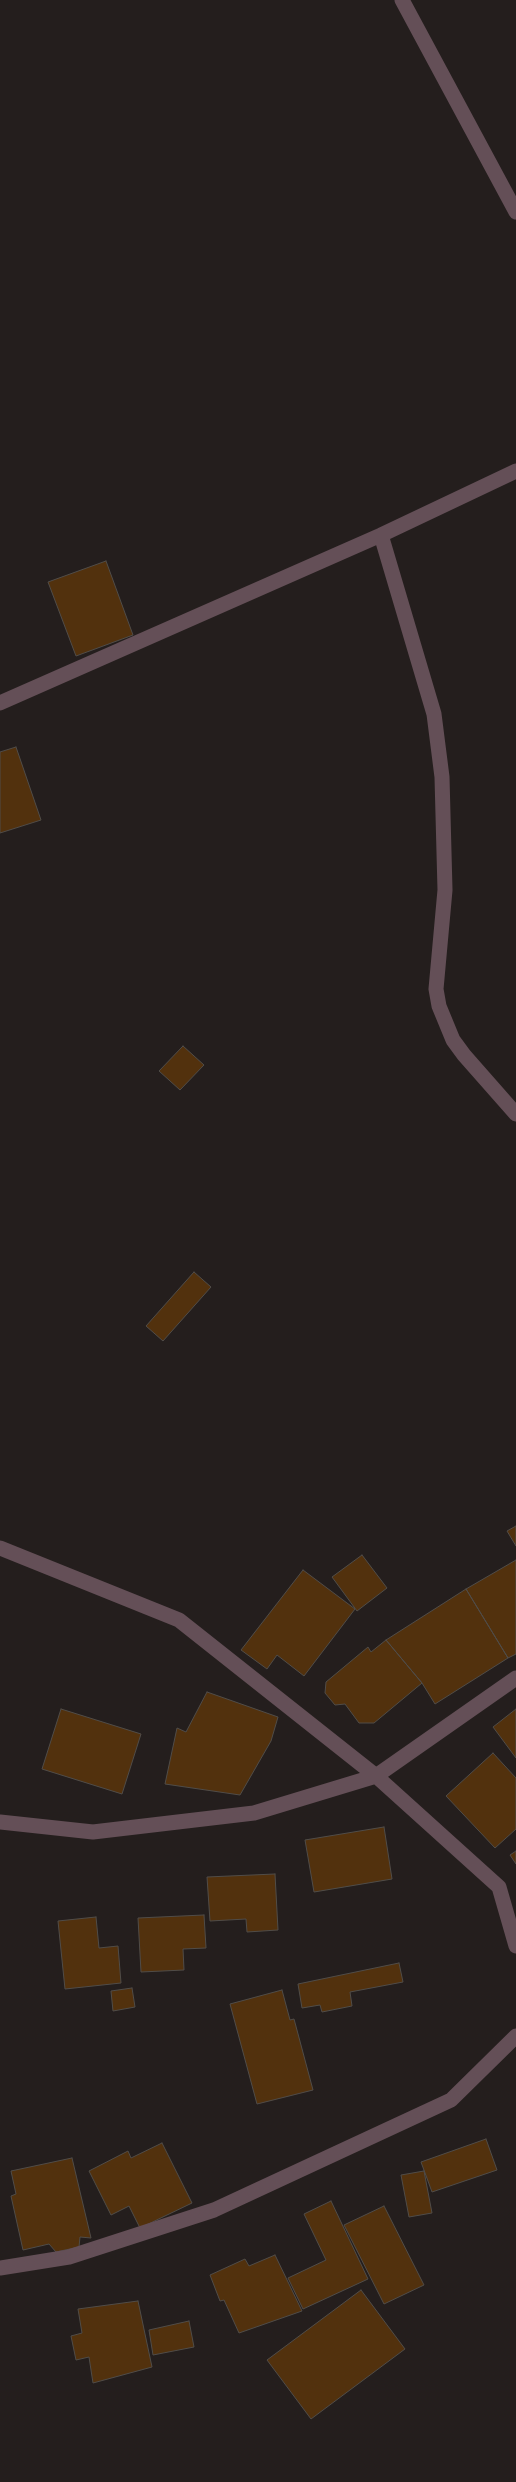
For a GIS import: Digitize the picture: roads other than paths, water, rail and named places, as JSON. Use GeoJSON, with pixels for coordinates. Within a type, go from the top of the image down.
{"type":"FeatureCollection","features":[{"type":"Feature","properties":{"kind":"street"},"geometry":{"type":"LineString","coordinates":[[402,0],[516,212]]}},
{"type":"Feature","properties":{"kind":"street"},"geometry":{"type":"LineString","coordinates":[[0,703],[381,535],[516,471]]}},
{"type":"Feature","properties":{"kind":"street"},"geometry":{"type":"LineString","coordinates":[[381,535],[434,714],[442,777],[445,890],[436,989],[439,1006],[453,1040],[464,1056],[516,1114]]}},
{"type":"Feature","properties":{"kind":"street"},"geometry":{"type":"LineString","coordinates":[[0,1548],[179,1620],[376,1776],[499,1887],[516,1946]]}},
{"type":"Feature","properties":{"kind":"street"},"geometry":{"type":"LineString","coordinates":[[0,1822],[93,1832],[254,1813],[376,1776],[516,1678]]}},
{"type":"Feature","properties":{"kind":"street"},"geometry":{"type":"LineString","coordinates":[[0,2268],[69,2257],[214,2210],[451,2100],[516,2036]]}}]}
